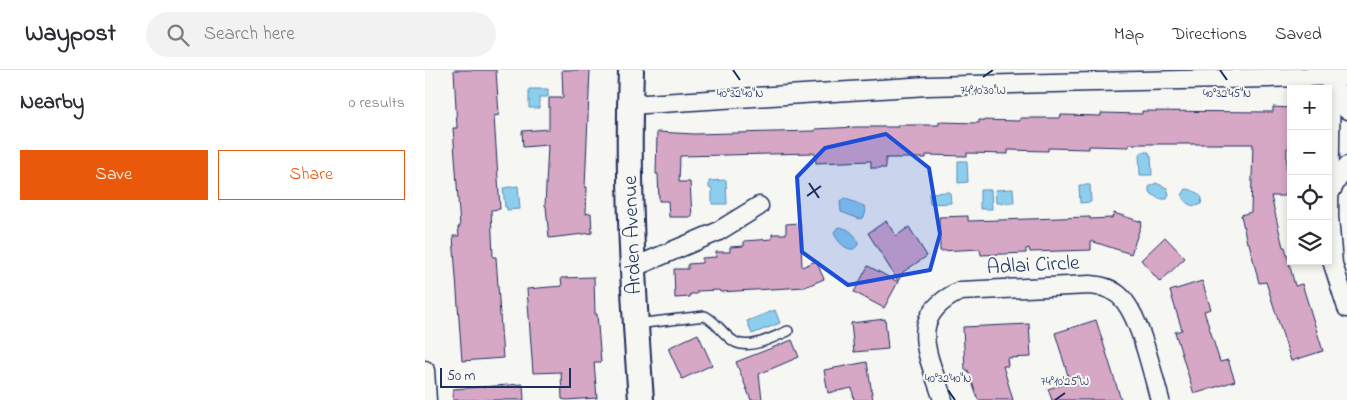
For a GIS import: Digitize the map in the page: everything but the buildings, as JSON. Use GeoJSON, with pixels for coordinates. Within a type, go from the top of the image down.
{"type":"FeatureCollection","features":[{"type":"Feature","properties":{"kind":"street","name":"Arden Avenue"},"geometry":{"type":"LineString","coordinates":[[631,70],[632,268],[641,400]]}},
{"type":"Feature","properties":{"kind":"street"},"geometry":{"type":"LineString","coordinates":[[630,105],[927,86],[1336,74]]}},
{"type":"Feature","properties":{"kind":"street"},"geometry":{"type":"LineString","coordinates":[[1336,74],[1333,86],[1347,110]]}},
{"type":"Feature","properties":{"kind":"street"},"geometry":{"type":"LineString","coordinates":[[1331,175],[1336,74]]}},
{"type":"Feature","properties":{"kind":"street"},"geometry":{"type":"LineString","coordinates":[[1332,190],[1347,166]]}},
{"type":"Feature","properties":{"kind":"street"},"geometry":{"type":"LineString","coordinates":[[632,268],[717,232],[759,206]]}},
{"type":"Feature","properties":{"kind":"street"},"geometry":{"type":"LineString","coordinates":[[1329,220],[1333,264],[1347,308]]}},
{"type":"Feature","properties":{"kind":"street","name":"Adlai Circle"},"geometry":{"type":"LineString","coordinates":[[943,400],[924,338],[925,327],[929,317],[942,302],[961,292],[1090,285],[1112,290],[1129,306],[1137,321],[1160,400]]}},
{"type":"Feature","properties":{"kind":"street"},"geometry":{"type":"LineString","coordinates":[[425,370],[427,400]]}},
{"type":"Feature","properties":{"kind":"lane"},"geometry":{"type":"LineString","coordinates":[[636,324],[705,316],[714,320],[735,342],[748,345],[788,331]]}},
{"type":"Feature","properties":{"kind":"highlighted area"},"geometry":{"type":"Polygon","coordinates":[[[886,134],[929,168],[940,234],[930,270],[848,285],[802,252],[797,177],[825,148],[886,134]]]}},
{"type":"Feature","properties":{"kind":"water"},"geometry":{"type":"Polygon","coordinates":[[[529,89],[548,89],[548,97],[539,97],[539,108],[529,108],[529,89]]]}},
{"type":"Feature","properties":{"kind":"water"},"geometry":{"type":"Polygon","coordinates":[[[1142,152],[1149,152],[1149,155],[1151,155],[1152,175],[1140,175],[1139,155],[1142,152]]]}},
{"type":"Feature","properties":{"kind":"water"},"geometry":{"type":"Polygon","coordinates":[[[958,161],[967,161],[968,182],[958,183],[958,161]]]}},
{"type":"Feature","properties":{"kind":"water"},"geometry":{"type":"Polygon","coordinates":[[[726,180],[727,204],[712,204],[712,189],[709,188],[709,181],[726,180]]]}},
{"type":"Feature","properties":{"kind":"water"},"geometry":{"type":"Polygon","coordinates":[[[1156,183],[1167,188],[1169,194],[1167,199],[1159,199],[1149,192],[1149,187],[1156,183]]]}},
{"type":"Feature","properties":{"kind":"water"},"geometry":{"type":"Polygon","coordinates":[[[1079,185],[1090,185],[1091,202],[1080,203],[1079,185]]]}},
{"type":"Feature","properties":{"kind":"water"},"geometry":{"type":"Polygon","coordinates":[[[518,186],[520,209],[507,210],[503,188],[518,186]]]}},
{"type":"Feature","properties":{"kind":"water"},"geometry":{"type":"Polygon","coordinates":[[[1013,189],[1014,203],[996,203],[995,190],[1013,189]]]}},
{"type":"Feature","properties":{"kind":"water"},"geometry":{"type":"Polygon","coordinates":[[[1186,189],[1201,196],[1201,204],[1195,206],[1184,200],[1182,195],[1186,189]]]}},
{"type":"Feature","properties":{"kind":"water"},"geometry":{"type":"Polygon","coordinates":[[[980,190],[991,190],[992,209],[980,209],[980,190]]]}},
{"type":"Feature","properties":{"kind":"water"},"geometry":{"type":"Polygon","coordinates":[[[950,192],[951,203],[930,204],[929,193],[950,192]]]}},
{"type":"Feature","properties":{"kind":"water"},"geometry":{"type":"Polygon","coordinates":[[[844,198],[864,206],[866,211],[864,217],[860,219],[841,212],[840,202],[844,198]]]}},
{"type":"Feature","properties":{"kind":"water"},"geometry":{"type":"Polygon","coordinates":[[[838,227],[849,230],[854,235],[858,242],[855,248],[848,249],[838,240],[834,232],[838,227]]]}},
{"type":"Feature","properties":{"kind":"water"},"geometry":{"type":"Polygon","coordinates":[[[775,310],[780,323],[752,334],[747,321],[775,310]]]}}]}
